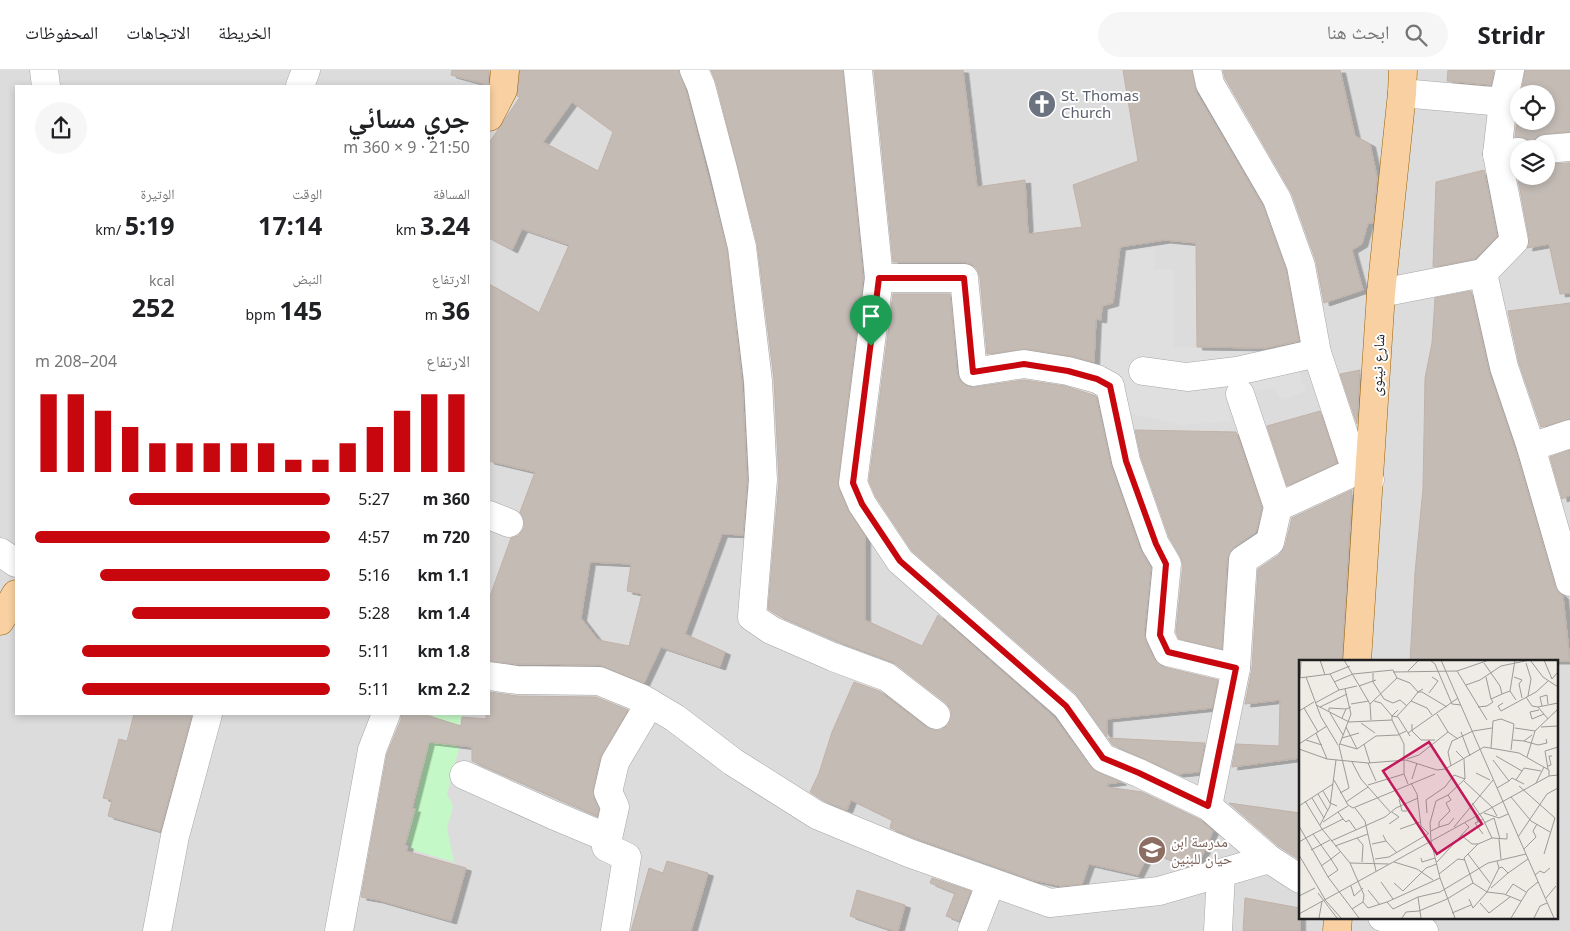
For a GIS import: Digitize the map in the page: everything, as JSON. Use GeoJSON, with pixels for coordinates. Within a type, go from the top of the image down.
{"type":"FeatureCollection","features":[{"type":"Feature","properties":{"kind":"main road"},"geometry":{"type":"LineString","coordinates":[[490,115],[503,90],[506,70]]}},
{"type":"Feature","properties":{"kind":"main road","name":"شارع نينوى"},"geometry":{"type":"LineString","coordinates":[[1357,660],[1363,475],[1403,81]]}},
{"type":"Feature","properties":{"kind":"main road"},"geometry":{"type":"LineString","coordinates":[[0,621],[15,596]]}},
{"type":"Feature","properties":{"kind":"main road"},"geometry":{"type":"LineString","coordinates":[[1337,931],[1338,918]]}},
{"type":"Feature","properties":{"kind":"street"},"geometry":{"type":"LineString","coordinates":[[44,70],[46,85]]}},
{"type":"Feature","properties":{"kind":"street"},"geometry":{"type":"LineString","coordinates":[[300,85],[306,70]]}},
{"type":"Feature","properties":{"kind":"street"},"geometry":{"type":"LineString","coordinates":[[694,70],[701,86],[724,169],[742,247],[758,381],[763,480],[752,617],[771,630],[833,657],[887,677],[936,715]]}},
{"type":"Feature","properties":{"kind":"street"},"geometry":{"type":"LineString","coordinates":[[858,70],[879,278],[853,483],[862,504],[900,561],[1066,706],[1103,758],[1208,806],[1268,859],[1299,878]]}},
{"type":"Feature","properties":{"kind":"street"},"geometry":{"type":"LineString","coordinates":[[1207,70],[1210,84],[1278,199],[1301,266],[1318,353],[1363,475],[1278,507]]}},
{"type":"Feature","properties":{"kind":"street"},"geometry":{"type":"LineString","coordinates":[[1381,293],[1483,273],[1514,241],[1503,102],[1510,70]]}},
{"type":"Feature","properties":{"kind":"street"},"geometry":{"type":"LineString","coordinates":[[1403,81],[1503,102]]}},
{"type":"Feature","properties":{"kind":"street"},"geometry":{"type":"LineString","coordinates":[[1555,148],[1570,147]]}},
{"type":"Feature","properties":{"kind":"street"},"geometry":{"type":"LineString","coordinates":[[1483,273],[1504,367],[1531,447],[1570,582]]}},
{"type":"Feature","properties":{"kind":"street"},"geometry":{"type":"LineString","coordinates":[[879,278],[964,278],[973,372],[1024,364],[1068,371],[1097,379],[1110,386],[1126,461],[1156,544],[1166,564],[1160,635],[1168,652],[1236,668]]}},
{"type":"Feature","properties":{"kind":"street"},"geometry":{"type":"LineString","coordinates":[[1143,371],[1187,377],[1237,371],[1318,353]]}},
{"type":"Feature","properties":{"kind":"street"},"geometry":{"type":"LineString","coordinates":[[1208,806],[1236,668],[1243,560],[1270,542],[1278,507],[1240,394]]}},
{"type":"Feature","properties":{"kind":"street"},"geometry":{"type":"LineString","coordinates":[[1531,447],[1570,434]]}},
{"type":"Feature","properties":{"kind":"street"},"geometry":{"type":"LineString","coordinates":[[0,552],[15,562]]}},
{"type":"Feature","properties":{"kind":"street"},"geometry":{"type":"LineString","coordinates":[[490,676],[517,680],[599,681],[650,703],[675,718],[733,762],[817,815],[909,853],[1050,903],[1159,891],[1268,859]]}},
{"type":"Feature","properties":{"kind":"street"},"geometry":{"type":"LineString","coordinates":[[615,931],[627,857],[606,847],[615,807],[608,792],[615,762],[650,703]]}},
{"type":"Feature","properties":{"kind":"street"},"geometry":{"type":"LineString","coordinates":[[156,931],[175,836],[208,715]]}},
{"type":"Feature","properties":{"kind":"street"},"geometry":{"type":"LineString","coordinates":[[339,931],[372,750],[386,715]]}},
{"type":"Feature","properties":{"kind":"street"},"geometry":{"type":"LineString","coordinates":[[464,775],[608,838]]}},
{"type":"Feature","properties":{"kind":"street"},"geometry":{"type":"LineString","coordinates":[[1218,931],[1221,873]]}},
{"type":"Feature","properties":{"kind":"street"},"geometry":{"type":"LineString","coordinates":[[972,931],[991,882]]}},
{"type":"Feature","properties":{"kind":"street"},"geometry":{"type":"LineString","coordinates":[[1385,918],[1424,931]]}},
{"type":"Feature","properties":{"kind":"shaded area"},"geometry":{"type":"Polygon","coordinates":[[[0,70],[1570,70],[1570,931],[0,931],[0,70]]]}},
{"type":"Feature","properties":{"kind":"shaded area"},"geometry":{"type":"Polygon","coordinates":[[[1155,249],[1154,269],[1174,270],[1174,347],[1289,349],[1306,391],[1282,400],[1274,388],[1240,394],[1226,399],[1231,421],[1181,425],[1125,412],[1097,379],[1102,306],[1113,303],[1120,250],[1155,249]]]}},
{"type":"Feature","properties":{"kind":"green space"},"geometry":{"type":"Polygon","coordinates":[[[434,715],[462,715],[456,741],[459,749],[447,794],[453,806],[447,828],[454,862],[410,849],[411,845],[407,842],[434,715]]]}},
{"type":"Feature","properties":{"kind":"building"},"geometry":{"type":"Polygon","coordinates":[[[452,70],[489,70],[488,85],[451,75],[452,70]]]}},
{"type":"Feature","properties":{"kind":"building"},"geometry":{"type":"Polygon","coordinates":[[[520,70],[679,70],[727,250],[742,382],[747,480],[743,535],[722,534],[685,634],[725,652],[720,667],[661,647],[644,683],[600,665],[518,664],[490,661],[490,596],[511,538],[518,536],[524,528],[524,520],[520,512],[535,472],[490,461],[490,285],[539,313],[569,245],[522,229],[512,250],[490,239],[490,142],[520,97],[517,96],[520,70]],[[572,102],[543,142],[598,171],[613,132],[572,102]],[[590,562],[581,618],[598,640],[629,646],[642,594],[627,591],[631,564],[590,562]]]}},
{"type":"Feature","properties":{"kind":"building"},"geometry":{"type":"Polygon","coordinates":[[[711,70],[843,70],[863,278],[838,482],[848,510],[865,536],[865,620],[922,646],[938,615],[1054,717],[1091,767],[1097,772],[1121,782],[1107,784],[1107,787],[1142,792],[1199,819],[1213,831],[1199,863],[1186,867],[1150,851],[1138,875],[1089,864],[1082,884],[1061,886],[1033,880],[890,828],[892,820],[851,800],[847,810],[824,801],[810,792],[819,773],[832,732],[854,682],[879,691],[926,727],[933,730],[941,730],[948,725],[951,718],[951,710],[946,703],[893,662],[839,642],[779,616],[768,609],[779,481],[774,379],[757,243],[716,82],[711,70]]]}},
{"type":"Feature","properties":{"kind":"building"},"geometry":{"type":"Polygon","coordinates":[[[874,70],[963,70],[977,187],[1025,180],[1028,234],[1082,227],[1073,185],[1138,161],[1123,70],[1192,70],[1196,92],[1263,206],[1286,270],[1299,341],[1266,348],[1197,347],[1196,243],[1165,240],[1120,247],[1113,303],[1102,306],[1101,320],[1096,319],[1094,362],[1071,356],[1026,349],[987,354],[980,277],[977,269],[971,264],[964,262],[893,262],[874,70]]]}},
{"type":"Feature","properties":{"kind":"building"},"geometry":{"type":"Polygon","coordinates":[[[1223,70],[1340,70],[1355,136],[1370,144],[1377,177],[1373,223],[1368,223],[1362,244],[1352,250],[1363,290],[1324,303],[1316,261],[1292,194],[1225,78],[1223,70]]]}},
{"type":"Feature","properties":{"kind":"building"},"geometry":{"type":"Polygon","coordinates":[[[1448,70],[1494,70],[1491,85],[1447,81],[1448,70]]]}},
{"type":"Feature","properties":{"kind":"building"},"geometry":{"type":"Polygon","coordinates":[[[1525,70],[1570,70],[1570,132],[1544,134],[1537,136],[1534,140],[1515,137],[1516,130],[1555,130],[1555,85],[1522,85],[1525,70]]]}},
{"type":"Feature","properties":{"kind":"building"},"geometry":{"type":"Polygon","coordinates":[[[1570,163],[1570,293],[1560,294],[1549,244],[1527,248],[1529,238],[1519,185],[1555,185],[1555,164],[1570,163]]]}},
{"type":"Feature","properties":{"kind":"building"},"geometry":{"type":"Polygon","coordinates":[[[1484,170],[1497,236],[1475,259],[1433,267],[1436,182],[1484,170]]]}},
{"type":"Feature","properties":{"kind":"building"},"geometry":{"type":"Polygon","coordinates":[[[1471,291],[1489,372],[1516,452],[1555,586],[1563,596],[1570,661],[1410,660],[1415,573],[1423,488],[1425,378],[1432,343],[1435,298],[1471,291]]]}},
{"type":"Feature","properties":{"kind":"building"},"geometry":{"type":"Polygon","coordinates":[[[893,294],[950,294],[957,373],[960,381],[967,386],[975,387],[1024,380],[1065,386],[1096,396],[1111,466],[1140,549],[1151,568],[1144,633],[1146,642],[1154,659],[1164,667],[1218,680],[1212,708],[1107,719],[1107,737],[1076,694],[912,551],[876,497],[869,481],[893,294]]]}},
{"type":"Feature","properties":{"kind":"building"},"geometry":{"type":"Polygon","coordinates":[[[1570,303],[1570,419],[1541,427],[1519,363],[1508,311],[1570,303]]]}},
{"type":"Feature","properties":{"kind":"building"},"geometry":{"type":"Polygon","coordinates":[[[1360,370],[1357,424],[1340,374],[1360,370]]]}},
{"type":"Feature","properties":{"kind":"building"},"geometry":{"type":"Polygon","coordinates":[[[1320,411],[1337,463],[1287,486],[1267,426],[1320,411]]]}},
{"type":"Feature","properties":{"kind":"building"},"geometry":{"type":"Polygon","coordinates":[[[1135,430],[1236,432],[1262,508],[1256,532],[1234,547],[1227,559],[1222,649],[1179,639],[1176,632],[1183,565],[1169,537],[1141,457],[1135,430]]]}},
{"type":"Feature","properties":{"kind":"building"},"geometry":{"type":"Polygon","coordinates":[[[1570,450],[1570,495],[1562,499],[1550,457],[1570,450]]]}},
{"type":"Feature","properties":{"kind":"building"},"geometry":{"type":"Polygon","coordinates":[[[1352,490],[1342,660],[1299,660],[1299,758],[1232,767],[1236,744],[1279,746],[1280,700],[1245,704],[1252,669],[1258,569],[1279,555],[1285,546],[1292,518],[1352,490]]]}},
{"type":"Feature","properties":{"kind":"building"},"geometry":{"type":"Polygon","coordinates":[[[490,692],[517,696],[596,697],[628,710],[600,758],[593,789],[594,799],[599,809],[597,816],[472,761],[472,747],[429,742],[412,809],[415,809],[405,845],[408,846],[406,851],[466,868],[451,921],[361,897],[387,754],[401,720],[401,715],[426,715],[461,726],[462,717],[486,719],[486,715],[490,715],[490,692]]]}},
{"type":"Feature","properties":{"kind":"building"},"geometry":{"type":"Polygon","coordinates":[[[134,715],[192,715],[160,831],[108,816],[112,800],[103,798],[119,739],[127,741],[134,715]]]}},
{"type":"Feature","properties":{"kind":"building"},"geometry":{"type":"Polygon","coordinates":[[[1108,738],[1205,743],[1199,772],[1178,774],[1113,745],[1108,738]]]}},
{"type":"Feature","properties":{"kind":"building"},"geometry":{"type":"Polygon","coordinates":[[[1229,803],[1299,813],[1299,859],[1278,846],[1229,803]]]}},
{"type":"Feature","properties":{"kind":"building"},"geometry":{"type":"Polygon","coordinates":[[[667,861],[708,873],[691,931],[631,931],[649,868],[663,873],[667,861]]]}},
{"type":"Feature","properties":{"kind":"building"},"geometry":{"type":"Polygon","coordinates":[[[932,878],[971,891],[959,921],[946,916],[955,893],[930,883],[932,878]]]}},
{"type":"Feature","properties":{"kind":"building"},"geometry":{"type":"Polygon","coordinates":[[[857,890],[905,905],[898,931],[850,916],[857,890]]]}},
{"type":"Feature","properties":{"kind":"building"},"geometry":{"type":"Polygon","coordinates":[[[1245,898],[1299,908],[1300,931],[1243,931],[1245,898]]]}},
{"type":"Feature","properties":{"kind":"place","name":"St. Thomas Church"},"geometry":{"type":"Point","coordinates":[1042,104]}},
{"type":"Feature","properties":{"kind":"place","name":"مدرسة ابن حيان للبنين"},"geometry":{"type":"Point","coordinates":[1152,850]}},
{"type":"Feature","properties":{"kind":"route"},"geometry":{"type":"LineString","coordinates":[[879,278],[964,278],[973,372],[1024,364],[1068,371],[1097,379],[1110,386],[1126,461],[1156,544],[1166,564],[1160,635],[1168,652],[1236,668],[1208,806],[1103,758],[1066,706],[900,561],[862,504],[853,483],[871,346],[879,278]]}}]}
